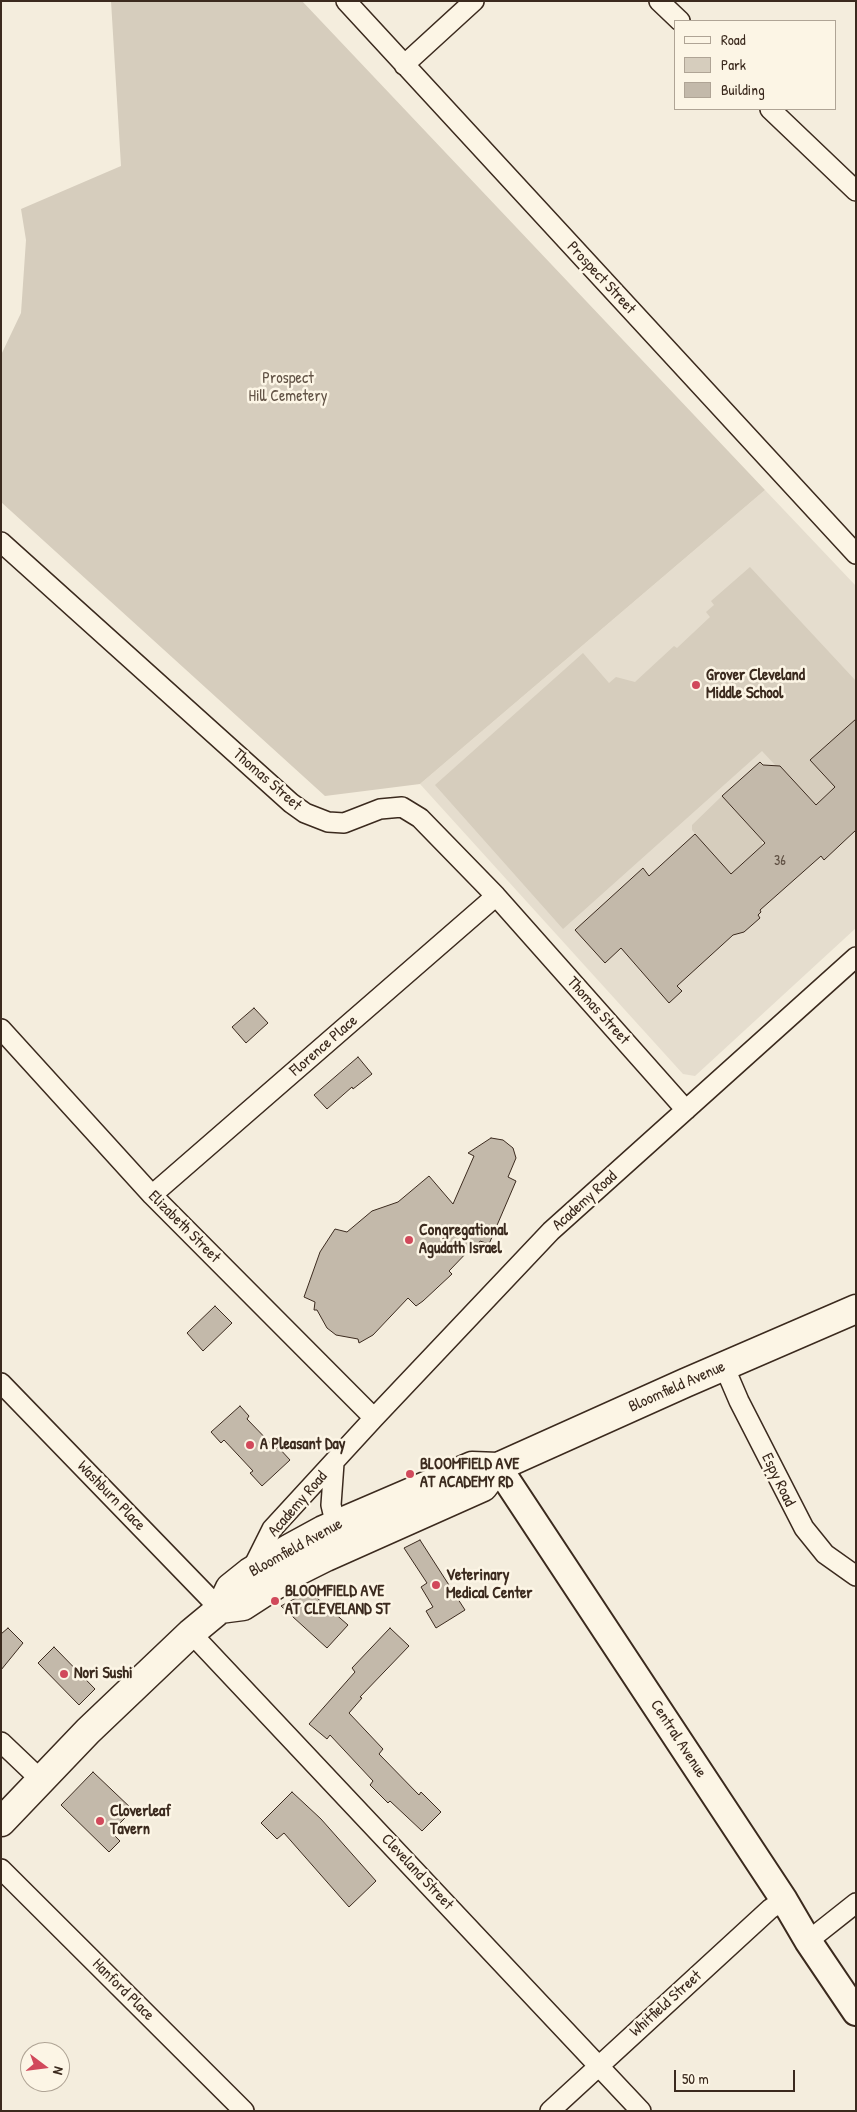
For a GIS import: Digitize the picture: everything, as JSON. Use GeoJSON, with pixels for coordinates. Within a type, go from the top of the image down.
{"type":"FeatureCollection","features":[{"type":"Feature","properties":{"kind":"main road","name":"Bloomfield Avenue"},"geometry":{"type":"LineString","coordinates":[[220,1609],[242,1606],[294,1573],[338,1538],[472,1466],[498,1467],[856,1309]]}},
{"type":"Feature","properties":{"kind":"main road","name":"Central Avenue"},"geometry":{"type":"LineString","coordinates":[[498,1467],[856,2012]]}},
{"type":"Feature","properties":{"kind":"main road","name":"Bloomfield Avenue"},"geometry":{"type":"LineString","coordinates":[[1,1822],[88,1731],[220,1609],[230,1588],[250,1572],[290,1548],[338,1538]]}},
{"type":"Feature","properties":{"kind":"street","name":"Prospect Street"},"geometry":{"type":"LineString","coordinates":[[346,1],[856,554]]}},
{"type":"Feature","properties":{"kind":"street"},"geometry":{"type":"LineString","coordinates":[[404,65],[474,1]]}},
{"type":"Feature","properties":{"kind":"street"},"geometry":{"type":"LineString","coordinates":[[659,1],[679,20]]}},
{"type":"Feature","properties":{"kind":"street"},"geometry":{"type":"LineString","coordinates":[[771,110],[856,191]]}},
{"type":"Feature","properties":{"kind":"street","name":"Thomas Street"},"geometry":{"type":"LineString","coordinates":[[1,542],[291,803],[305,813],[328,822],[344,823],[380,809],[402,807],[424,822],[496,896],[686,1110]]}},
{"type":"Feature","properties":{"kind":"street","name":"Florence Place"},"geometry":{"type":"LineString","coordinates":[[152,1195],[496,896]]}},
{"type":"Feature","properties":{"kind":"street","name":"Academy Road"},"geometry":{"type":"LineString","coordinates":[[250,1572],[272,1529],[374,1418],[551,1232],[856,958]]}},
{"type":"Feature","properties":{"kind":"street","name":"Elizabeth Street"},"geometry":{"type":"LineString","coordinates":[[1,1029],[152,1195],[374,1418]]}},
{"type":"Feature","properties":{"kind":"street","name":"Espy Road"},"geometry":{"type":"LineString","coordinates":[[724,1366],[739,1400],[804,1528],[825,1554],[856,1576]]}},
{"type":"Feature","properties":{"kind":"street","name":"Washburn Place"},"geometry":{"type":"LineString","coordinates":[[1,1383],[220,1609]]}},
{"type":"Feature","properties":{"kind":"street","name":"Academy Road"},"geometry":{"type":"LineString","coordinates":[[334,1463],[331,1505],[338,1538]]}},
{"type":"Feature","properties":{"kind":"street","name":"Cleveland Street"},"geometry":{"type":"LineString","coordinates":[[192,1633],[641,2111]]}},
{"type":"Feature","properties":{"kind":"street"},"geometry":{"type":"LineString","coordinates":[[1,1742],[41,1780]]}},
{"type":"Feature","properties":{"kind":"street","name":"Hanford Place"},"geometry":{"type":"LineString","coordinates":[[1,1869],[244,2111]]}},
{"type":"Feature","properties":{"kind":"street","name":"Whitfield Street"},"geometry":{"type":"LineString","coordinates":[[550,2111],[770,1909],[784,1900]]}},
{"type":"Feature","properties":{"kind":"street"},"geometry":{"type":"LineString","coordinates":[[808,1941],[856,1902]]}},
{"type":"Feature","properties":{"kind":"shaded area","name":"Grover Cleveland Middle School"},"geometry":{"type":"Polygon","coordinates":[[[765,490],[856,586],[856,928],[695,1076],[683,1074],[420,784],[765,490]]]}},
{"type":"Feature","properties":{"kind":"green space","name":"Prospect Hill Cemetery"},"geometry":{"type":"Polygon","coordinates":[[[111,1],[302,1],[765,490],[420,784],[325,796],[1,502],[1,355],[21,313],[26,240],[21,209],[121,166],[111,1]]]}},
{"type":"Feature","properties":{"kind":"green space"},"geometry":{"type":"Polygon","coordinates":[[[750,567],[856,681],[856,719],[810,760],[835,787],[816,805],[780,766],[776,766],[762,751],[563,929],[435,785],[583,653],[609,683],[616,677],[635,682],[674,646],[677,648],[710,617],[706,612],[714,605],[711,601],[750,567]]]}},
{"type":"Feature","properties":{"kind":"green space"},"geometry":{"type":"Polygon","coordinates":[[[722,796],[762,840],[762,845],[731,874],[692,830],[692,825],[722,796]]]}},
{"type":"Feature","properties":{"kind":"building","name":"Grover Cleveland Middle School"},"geometry":{"type":"Polygon","coordinates":[[[856,719],[856,830],[824,860],[821,856],[760,910],[761,912],[758,915],[760,918],[744,932],[733,935],[677,986],[682,991],[669,1003],[621,948],[605,963],[575,930],[643,868],[649,876],[695,834],[731,874],[765,843],[722,796],[760,762],[763,765],[780,766],[816,805],[835,787],[810,760],[856,719]]]}},
{"type":"Feature","properties":{"kind":"building"},"geometry":{"type":"Polygon","coordinates":[[[254,1008],[268,1023],[246,1043],[232,1027],[254,1008]]]}},
{"type":"Feature","properties":{"kind":"building"},"geometry":{"type":"Polygon","coordinates":[[[358,1057],[372,1074],[353,1089],[352,1087],[327,1109],[314,1095],[358,1057]]]}},
{"type":"Feature","properties":{"kind":"building","name":"Congregational Agudath Israel"},"geometry":{"type":"Polygon","coordinates":[[[491,1138],[503,1140],[513,1148],[516,1158],[508,1177],[516,1181],[489,1244],[480,1241],[475,1251],[472,1247],[449,1271],[452,1274],[423,1301],[416,1306],[408,1298],[373,1335],[359,1343],[358,1339],[336,1335],[327,1328],[317,1310],[314,1310],[315,1302],[304,1297],[320,1252],[335,1229],[347,1232],[372,1211],[398,1202],[429,1176],[453,1204],[474,1156],[468,1153],[491,1138]]]}},
{"type":"Feature","properties":{"kind":"building"},"geometry":{"type":"Polygon","coordinates":[[[215,1306],[232,1323],[203,1351],[187,1333],[215,1306]]]}},
{"type":"Feature","properties":{"kind":"building","name":"A Pleasant Day"},"geometry":{"type":"Polygon","coordinates":[[[240,1406],[249,1416],[247,1419],[276,1449],[278,1447],[290,1460],[262,1486],[250,1473],[253,1471],[224,1440],[221,1443],[211,1432],[240,1406]]]}},
{"type":"Feature","properties":{"kind":"building","name":"Veterinary Medical Center"},"geometry":{"type":"Polygon","coordinates":[[[420,1540],[465,1610],[436,1628],[426,1611],[433,1607],[421,1587],[427,1583],[404,1548],[420,1540]]]}},
{"type":"Feature","properties":{"kind":"building"},"geometry":{"type":"Polygon","coordinates":[[[309,1591],[348,1625],[327,1648],[281,1606],[309,1591]]]}},
{"type":"Feature","properties":{"kind":"building"},"geometry":{"type":"Polygon","coordinates":[[[8,1628],[23,1643],[1,1670],[1,1634],[8,1628]]]}},
{"type":"Feature","properties":{"kind":"building"},"geometry":{"type":"Polygon","coordinates":[[[390,1628],[409,1646],[360,1697],[362,1698],[349,1713],[383,1749],[379,1754],[419,1795],[421,1792],[441,1812],[422,1831],[390,1801],[388,1803],[370,1785],[373,1781],[330,1735],[327,1739],[309,1724],[355,1672],[352,1668],[390,1628]]]}},
{"type":"Feature","properties":{"kind":"building","name":"Nori Sushi"},"geometry":{"type":"Polygon","coordinates":[[[54,1647],[95,1689],[79,1705],[38,1663],[54,1647]]]}},
{"type":"Feature","properties":{"kind":"building","name":"Cloverleaf Tavern"},"geometry":{"type":"Polygon","coordinates":[[[93,1772],[133,1810],[111,1832],[120,1841],[109,1852],[61,1805],[93,1772]]]}},
{"type":"Feature","properties":{"kind":"building"},"geometry":{"type":"Polygon","coordinates":[[[292,1792],[321,1819],[376,1881],[349,1907],[284,1833],[277,1839],[261,1823],[292,1792]]]}},
{"type":"Feature","properties":{"kind":"place","name":"Grover Cleveland Middle School"},"geometry":{"type":"Point","coordinates":[696,685]}},
{"type":"Feature","properties":{"kind":"place","name":"Congregational Agudath Israel"},"geometry":{"type":"Point","coordinates":[409,1240]}},
{"type":"Feature","properties":{"kind":"place","name":"A Pleasant Day"},"geometry":{"type":"Point","coordinates":[250,1445]}},
{"type":"Feature","properties":{"kind":"place","name":"BLOOMFIELD AVE AT ACADEMY RD"},"geometry":{"type":"Point","coordinates":[410,1474]}},
{"type":"Feature","properties":{"kind":"place","name":"Veterinary Medical Center"},"geometry":{"type":"Point","coordinates":[436,1585]}},
{"type":"Feature","properties":{"kind":"place","name":"BLOOMFIELD AVE AT CLEVELAND ST"},"geometry":{"type":"Point","coordinates":[275,1601]}},
{"type":"Feature","properties":{"kind":"place","name":"Nori Sushi"},"geometry":{"type":"Point","coordinates":[64,1674]}},
{"type":"Feature","properties":{"kind":"place","name":"Cloverleaf Tavern"},"geometry":{"type":"Point","coordinates":[100,1821]}}]}
